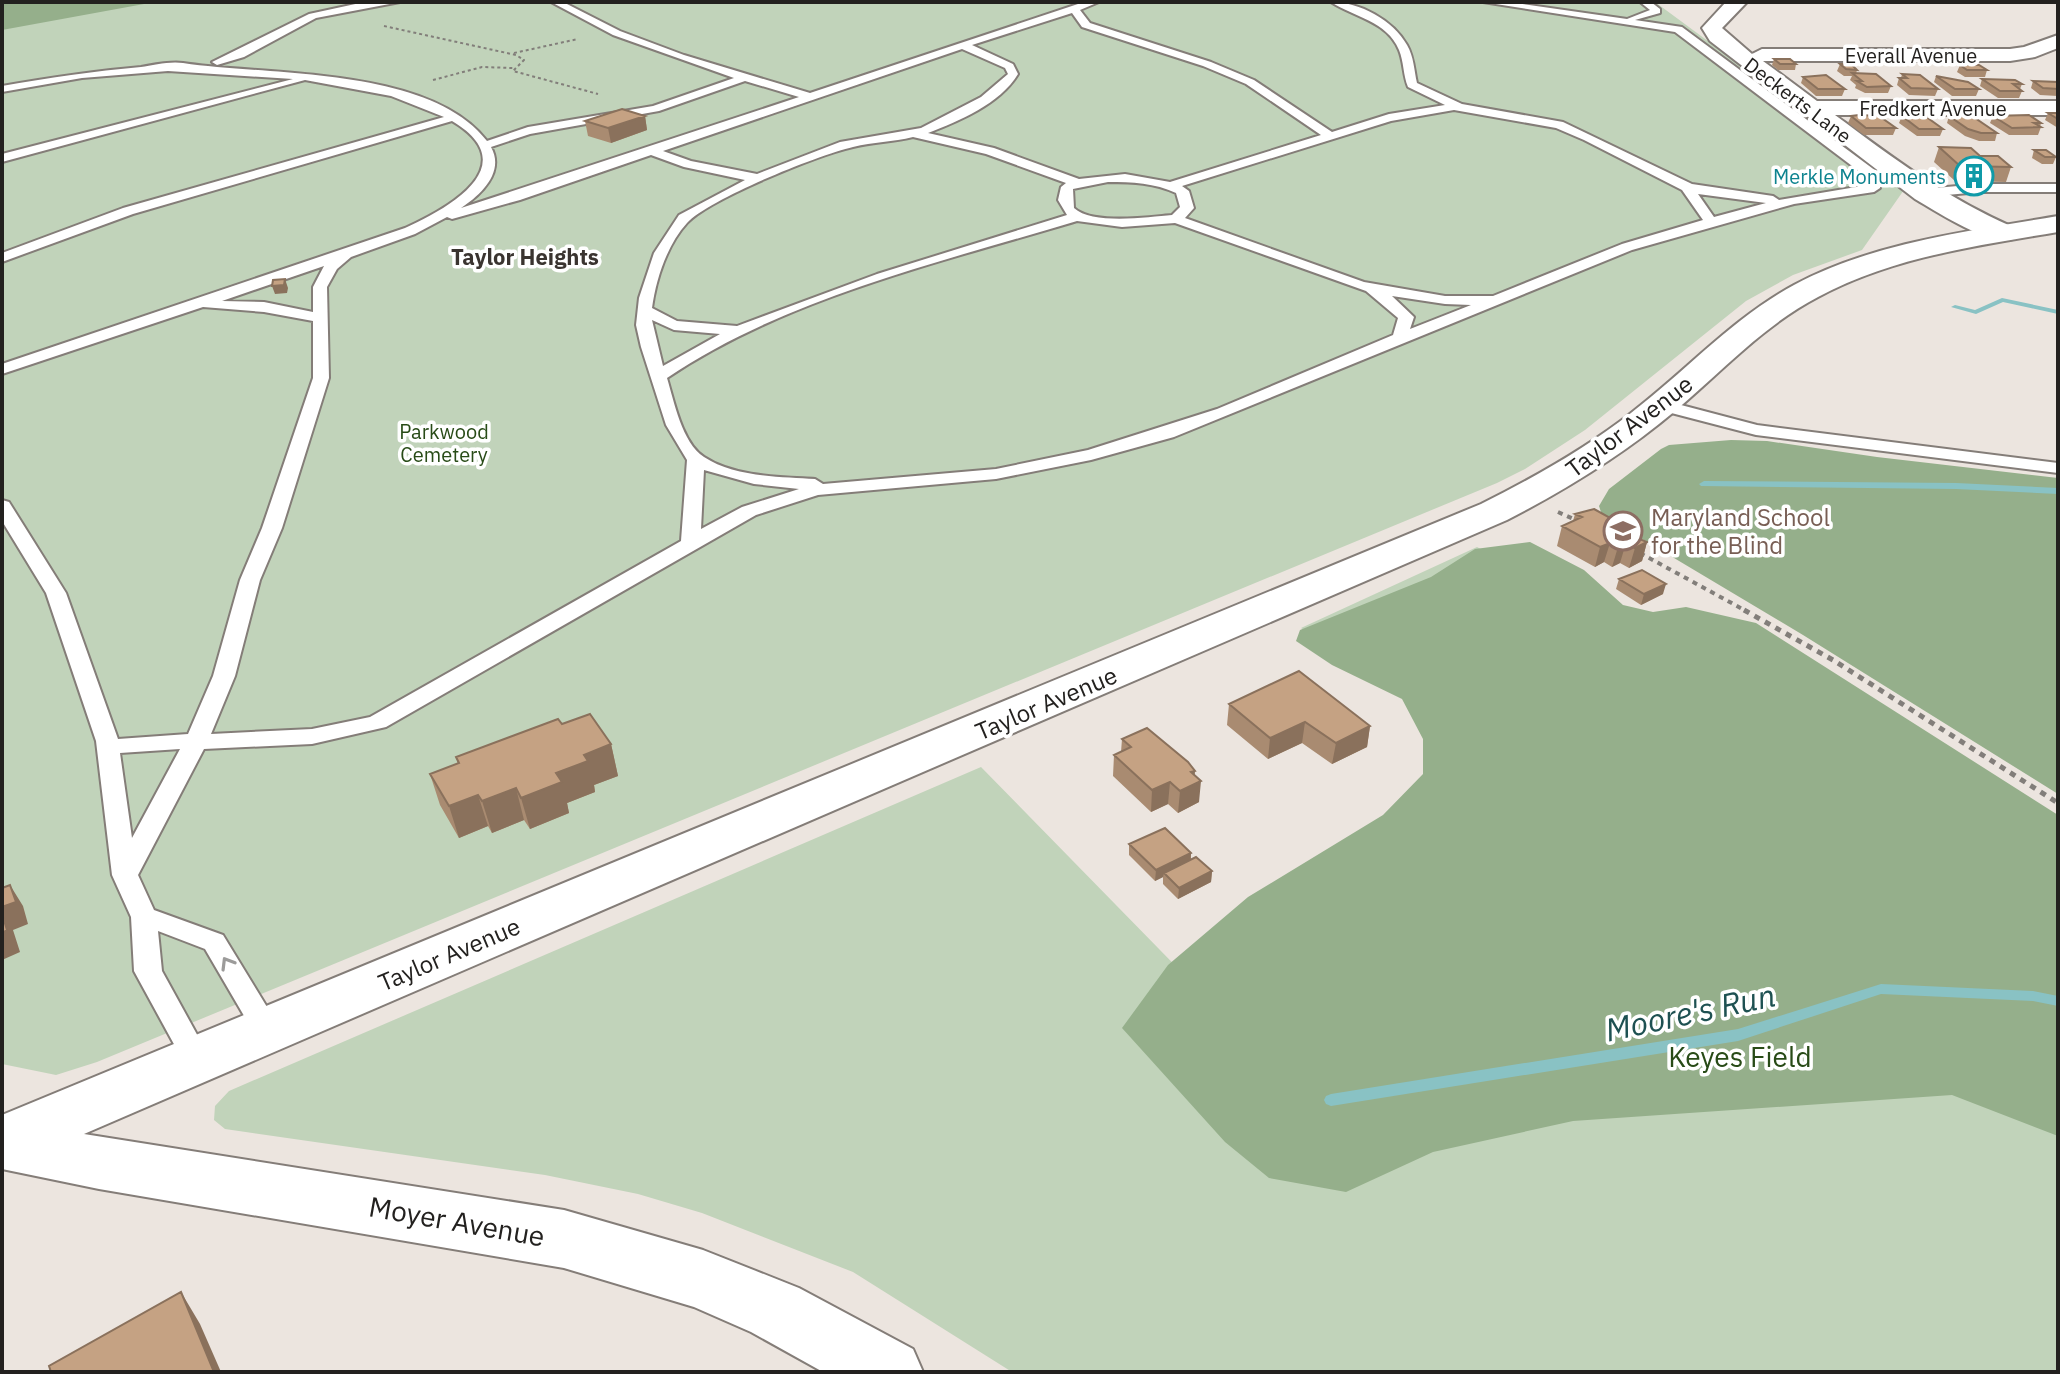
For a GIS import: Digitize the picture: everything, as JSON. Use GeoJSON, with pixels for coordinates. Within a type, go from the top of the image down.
{"type":"FeatureCollection","features":[{"type":"Feature","properties":{"kind":"street","name":"Deckerts Lane"},"geometry":{"type":"LineString","coordinates":[[1737,2],[1714,24],[1713,33],[1924,193],[1958,213],[2003,233]]}},
{"type":"Feature","properties":{"kind":"street","name":"Everall Avenue"},"geometry":{"type":"LineString","coordinates":[[1762,55],[2010,55],[2028,53],[2058,41]]}},
{"type":"Feature","properties":{"kind":"street","name":"Fredkert Avenue"},"geometry":{"type":"LineString","coordinates":[[1808,108],[2058,108]]}},
{"type":"Feature","properties":{"kind":"street","name":"Taylor Avenue"},"geometry":{"type":"LineString","coordinates":[[2,1142],[1378,564],[1524,498],[1594,458],[1662,405],[1742,334],[1814,288],[1898,255],[2058,224]]}},
{"type":"Feature","properties":{"kind":"street","name":"Moyer Avenue"},"geometry":{"type":"LineString","coordinates":[[2,1142],[99,1163],[564,1239],[703,1280],[775,1310],[889,1372]]}},
{"type":"Feature","properties":{"kind":"lane"},"geometry":{"type":"LineString","coordinates":[[171,68],[239,56],[293,24],[325,13],[395,2]]}},
{"type":"Feature","properties":{"kind":"lane"},"geometry":{"type":"LineString","coordinates":[[556,2],[616,31],[811,97]]}},
{"type":"Feature","properties":{"kind":"lane"},"geometry":{"type":"LineString","coordinates":[[3,377],[191,306],[432,221],[515,197],[1091,2]]}},
{"type":"Feature","properties":{"kind":"lane"},"geometry":{"type":"LineString","coordinates":[[1336,2],[1383,25],[1400,41],[1412,85],[1459,107],[1572,129],[1687,187],[1753,199],[1793,200]]}},
{"type":"Feature","properties":{"kind":"lane"},"geometry":{"type":"LineString","coordinates":[[1488,2],[1678,29]]}},
{"type":"Feature","properties":{"kind":"lane"},"geometry":{"type":"LineString","coordinates":[[963,45],[1009,66],[1012,79],[997,92],[915,134],[846,144],[703,206],[684,219],[667,243],[654,273],[645,310],[645,337],[686,448],[696,460],[720,471],[745,477],[840,486],[888,486],[996,474],[1091,455],[1223,413],[1627,247],[1793,200],[1874,188],[1875,177],[1645,2]]}},
{"type":"Feature","properties":{"kind":"lane"},"geometry":{"type":"LineString","coordinates":[[1074,9],[1086,25]]}},
{"type":"Feature","properties":{"kind":"lane"},"geometry":{"type":"LineString","coordinates":[[1620,20],[1657,11]]}},
{"type":"Feature","properties":{"kind":"lane"},"geometry":{"type":"LineString","coordinates":[[1035,21],[1086,25],[1207,64],[1250,82],[1331,136]]}},
{"type":"Feature","properties":{"kind":"lane"},"geometry":{"type":"LineString","coordinates":[[2,89],[82,75],[171,68],[246,69],[309,77],[394,94],[455,117],[476,129],[486,145],[490,164],[486,177],[474,192],[432,221]]}},
{"type":"Feature","properties":{"kind":"lane"},"geometry":{"type":"LineString","coordinates":[[2,158],[309,77]]}},
{"type":"Feature","properties":{"kind":"lane"},"geometry":{"type":"LineString","coordinates":[[486,145],[528,131],[655,109],[746,77]]}},
{"type":"Feature","properties":{"kind":"lane"},"geometry":{"type":"LineString","coordinates":[[1172,185],[1403,114],[1459,107]]}},
{"type":"Feature","properties":{"kind":"lane"},"geometry":{"type":"LineString","coordinates":[[2,258],[128,211],[455,117]]}},
{"type":"Feature","properties":{"kind":"lane"},"geometry":{"type":"LineString","coordinates":[[915,134],[990,151],[1076,182],[1126,179],[1172,185],[1182,191],[1187,208],[1176,219]]}},
{"type":"Feature","properties":{"kind":"lane"},"geometry":{"type":"LineString","coordinates":[[652,151],[688,164],[761,179]]}},
{"type":"Feature","properties":{"kind":"lane"},"geometry":{"type":"LineString","coordinates":[[1076,182],[1067,187],[1065,200],[1076,217]]}},
{"type":"Feature","properties":{"kind":"lane"},"geometry":{"type":"LineString","coordinates":[[1687,187],[1711,222]]}},
{"type":"Feature","properties":{"kind":"lane"},"geometry":{"type":"LineString","coordinates":[[1924,193],[1980,188],[2058,188]]}},
{"type":"Feature","properties":{"kind":"lane"},"geometry":{"type":"LineString","coordinates":[[658,376],[692,353],[738,330],[861,283],[1076,217],[1131,224],[1176,219],[1361,286],[1385,297],[1406,317],[1400,338]]}},
{"type":"Feature","properties":{"kind":"lane"},"geometry":{"type":"LineString","coordinates":[[125,875],[197,739],[224,676],[250,580],[272,528],[321,378],[320,287],[331,266],[359,249]]}},
{"type":"Feature","properties":{"kind":"lane"},"geometry":{"type":"LineString","coordinates":[[1361,286],[1434,299],[1495,301]]}},
{"type":"Feature","properties":{"kind":"lane"},"geometry":{"type":"LineString","coordinates":[[191,306],[264,307],[319,318]]}},
{"type":"Feature","properties":{"kind":"lane"},"geometry":{"type":"LineString","coordinates":[[645,310],[674,325],[738,330]]}},
{"type":"Feature","properties":{"kind":"lane"},"geometry":{"type":"LineString","coordinates":[[1662,405],[1756,430],[2058,468]]}},
{"type":"Feature","properties":{"kind":"lane"},"geometry":{"type":"LineString","coordinates":[[690,543],[696,460]]}},
{"type":"Feature","properties":{"kind":"lane"},"geometry":{"type":"LineString","coordinates":[[108,747],[150,741],[318,737],[348,732],[378,722],[749,511],[840,486]]}},
{"type":"Feature","properties":{"kind":"lane"},"geometry":{"type":"LineString","coordinates":[[2,506],[56,593],[108,747],[125,875],[144,917],[148,971],[197,1060]]}},
{"type":"Feature","properties":{"kind":"lane"},"geometry":{"type":"LineString","coordinates":[[144,917],[214,942],[267,1030]]}},
{"type":"Feature","properties":{"kind":"path"},"geometry":{"type":"LineString","coordinates":[[325,13],[524,60],[513,68]]}},
{"type":"Feature","properties":{"kind":"path"},"geometry":{"type":"LineString","coordinates":[[509,54],[616,31]]}},
{"type":"Feature","properties":{"kind":"path"},"geometry":{"type":"LineString","coordinates":[[394,94],[475,66],[493,64],[655,109]]}},
{"type":"Feature","properties":{"kind":"path"},"geometry":{"type":"LineString","coordinates":[[1524,498],[1582,522]]}},
{"type":"Feature","properties":{"kind":"path"},"geometry":{"type":"LineString","coordinates":[[1637,552],[1677,578],[1744,608],[1800,641],[2058,803]]}},
{"type":"Feature","properties":{"kind":"green space","name":"Parkwood Cemetery"},"geometry":{"type":"Polygon","coordinates":[[[2,2],[1655,2],[1906,187],[1862,250],[1793,275],[1746,301],[1585,430],[1525,469],[1497,483],[97,1062],[56,1075],[2,1064],[2,2]]]}},
{"type":"Feature","properties":{"kind":"green space"},"geometry":{"type":"Polygon","coordinates":[[[2,2],[155,2],[2,30],[2,2]]]}},
{"type":"Feature","properties":{"kind":"green space"},"geometry":{"type":"Polygon","coordinates":[[[1731,440],[1767,441],[2058,478],[2058,794],[1803,635],[1602,515],[1599,506],[1609,489],[1661,449],[1669,445],[1731,440]]]}},
{"type":"Feature","properties":{"kind":"green space"},"geometry":{"type":"Polygon","coordinates":[[[1530,542],[1584,570],[1623,605],[1653,612],[1686,607],[1756,623],[2058,815],[2058,1136],[1952,1095],[1573,1121],[1433,1152],[1346,1192],[1269,1178],[1225,1142],[1122,1028],[1168,965],[1248,897],[1383,815],[1423,774],[1423,739],[1402,699],[1332,665],[1296,641],[1300,630],[1431,577],[1475,549],[1530,542]]]}},
{"type":"Feature","properties":{"kind":"green space","name":"Keyes Field"},"geometry":{"type":"Polygon","coordinates":[[[1477,547],[1701,666],[2058,815],[2058,1372],[1012,1372],[853,1272],[702,1213],[638,1194],[545,1175],[225,1129],[214,1120],[215,1106],[229,1091],[981,767],[1204,995],[1519,827],[1453,731],[1301,628],[1477,547]]]}},
{"type":"Feature","properties":{"kind":"building"},"geometry":{"type":"Polygon","coordinates":[[[1774,59],[1790,59],[1796,64],[1780,64],[1774,59]]]}},
{"type":"Feature","properties":{"kind":"building"},"geometry":{"type":"Polygon","coordinates":[[[1840,64],[1851,64],[1857,70],[1846,69],[1840,64]]]}},
{"type":"Feature","properties":{"kind":"building"},"geometry":{"type":"Polygon","coordinates":[[[1960,65],[1979,65],[1987,70],[1967,70],[1960,65]]]}},
{"type":"Feature","properties":{"kind":"building"},"geometry":{"type":"Polygon","coordinates":[[[1852,73],[1876,74],[1891,86],[1867,87],[1857,81],[1862,81],[1852,73]]]}},
{"type":"Feature","properties":{"kind":"building"},"geometry":{"type":"Polygon","coordinates":[[[1902,74],[1920,75],[1938,89],[1911,88],[1899,78],[1907,78],[1902,74]]]}},
{"type":"Feature","properties":{"kind":"building"},"geometry":{"type":"Polygon","coordinates":[[[1826,75],[1845,89],[1818,89],[1803,77],[1826,75]]]}},
{"type":"Feature","properties":{"kind":"building"},"geometry":{"type":"Polygon","coordinates":[[[1936,76],[1968,82],[1979,89],[1955,89],[1936,76]]]}},
{"type":"Feature","properties":{"kind":"building"},"geometry":{"type":"Polygon","coordinates":[[[1982,79],[2015,80],[2022,84],[2013,84],[2022,91],[2000,91],[1982,79]]]}},
{"type":"Feature","properties":{"kind":"building"},"geometry":{"type":"Polygon","coordinates":[[[2033,81],[2058,82],[2058,89],[2043,88],[2033,81]]]}},
{"type":"Feature","properties":{"kind":"building"},"geometry":{"type":"Polygon","coordinates":[[[622,109],[645,116],[608,128],[585,121],[622,109]]]}},
{"type":"Feature","properties":{"kind":"building"},"geometry":{"type":"Polygon","coordinates":[[[2029,115],[2041,123],[2034,123],[2041,127],[2012,128],[1993,116],[2029,115]]]}},
{"type":"Feature","properties":{"kind":"building"},"geometry":{"type":"Polygon","coordinates":[[[1851,116],[1879,116],[1896,128],[1866,128],[1851,116]]]}},
{"type":"Feature","properties":{"kind":"building"},"geometry":{"type":"Polygon","coordinates":[[[1902,116],[1925,116],[1943,129],[1919,129],[1902,116]]]}},
{"type":"Feature","properties":{"kind":"building"},"geometry":{"type":"Polygon","coordinates":[[[1949,116],[1972,116],[1997,133],[1968,129],[1949,116]]]}},
{"type":"Feature","properties":{"kind":"building"},"geometry":{"type":"Polygon","coordinates":[[[1939,147],[1971,148],[1980,156],[1998,156],[2011,167],[1960,166],[1939,147]]]}},
{"type":"Feature","properties":{"kind":"building"},"geometry":{"type":"Polygon","coordinates":[[[2034,150],[2046,150],[2056,157],[2045,157],[2034,150]]]}},
{"type":"Feature","properties":{"kind":"building"},"geometry":{"type":"Polygon","coordinates":[[[285,279],[284,285],[272,286],[273,280],[285,279]]]}},
{"type":"Feature","properties":{"kind":"building"},"geometry":{"type":"Polygon","coordinates":[[[1594,509],[1614,520],[1609,522],[1625,533],[1647,542],[1635,548],[1626,543],[1618,547],[1610,543],[1600,547],[1562,526],[1582,517],[1575,514],[1594,509]]]}},
{"type":"Feature","properties":{"kind":"building"},"geometry":{"type":"Polygon","coordinates":[[[1642,570],[1666,584],[1644,594],[1619,579],[1642,570]]]}},
{"type":"Feature","properties":{"kind":"building"},"geometry":{"type":"Polygon","coordinates":[[[1299,671],[1370,726],[1336,743],[1305,722],[1270,738],[1229,704],[1299,671]]]}},
{"type":"Feature","properties":{"kind":"building"},"geometry":{"type":"Polygon","coordinates":[[[590,714],[611,744],[584,755],[588,761],[556,773],[562,782],[521,798],[516,788],[482,801],[478,795],[449,806],[430,774],[459,763],[456,757],[558,719],[562,724],[590,714]]]}},
{"type":"Feature","properties":{"kind":"building"},"geometry":{"type":"Polygon","coordinates":[[[1147,728],[1188,762],[1195,771],[1191,772],[1201,781],[1180,791],[1170,782],[1152,790],[1114,755],[1131,747],[1122,739],[1147,728]]]}},
{"type":"Feature","properties":{"kind":"building"},"geometry":{"type":"Polygon","coordinates":[[[1165,828],[1191,853],[1156,870],[1129,844],[1165,828]]]}},
{"type":"Feature","properties":{"kind":"building"},"geometry":{"type":"Polygon","coordinates":[[[1196,857],[1212,871],[1179,888],[1164,873],[1196,857]]]}},
{"type":"Feature","properties":{"kind":"building"},"geometry":{"type":"Polygon","coordinates":[[[10,885],[16,902],[2,907],[2,888],[10,885]]]}},
{"type":"Feature","properties":{"kind":"building"},"geometry":{"type":"Polygon","coordinates":[[[2,914],[7,930],[2,933],[2,914]]]}},
{"type":"Feature","properties":{"kind":"building"},"geometry":{"type":"Polygon","coordinates":[[[181,1292],[214,1372],[51,1372],[49,1366],[181,1292]]]}},
{"type":"Feature","properties":{"kind":"waterway","name":"Moore's Run"},"geometry":{"type":"LineString","coordinates":[[1955,307],[1976,312],[2002,300],[2058,312]]}},
{"type":"Feature","properties":{"kind":"waterway","name":"Moore's Run"},"geometry":{"type":"LineString","coordinates":[[1704,484],[1956,486],[2058,491]]}},
{"type":"Feature","properties":{"kind":"waterway","name":"Moore's Run"},"geometry":{"type":"LineString","coordinates":[[1331,1100],[1738,1035],[1881,989],[2033,996],[2058,1001]]}},
{"type":"Feature","properties":{"kind":"place","name":"Merkle Monuments"},"geometry":{"type":"Point","coordinates":[1974,176]}},
{"type":"Feature","properties":{"kind":"place","name":"Maryland School for the Blind"},"geometry":{"type":"Point","coordinates":[1623,531]}},
{"type":"Feature","properties":{"kind":"district","name":"Taylor Heights"},"geometry":{"type":"Point","coordinates":[525,256]}}]}
